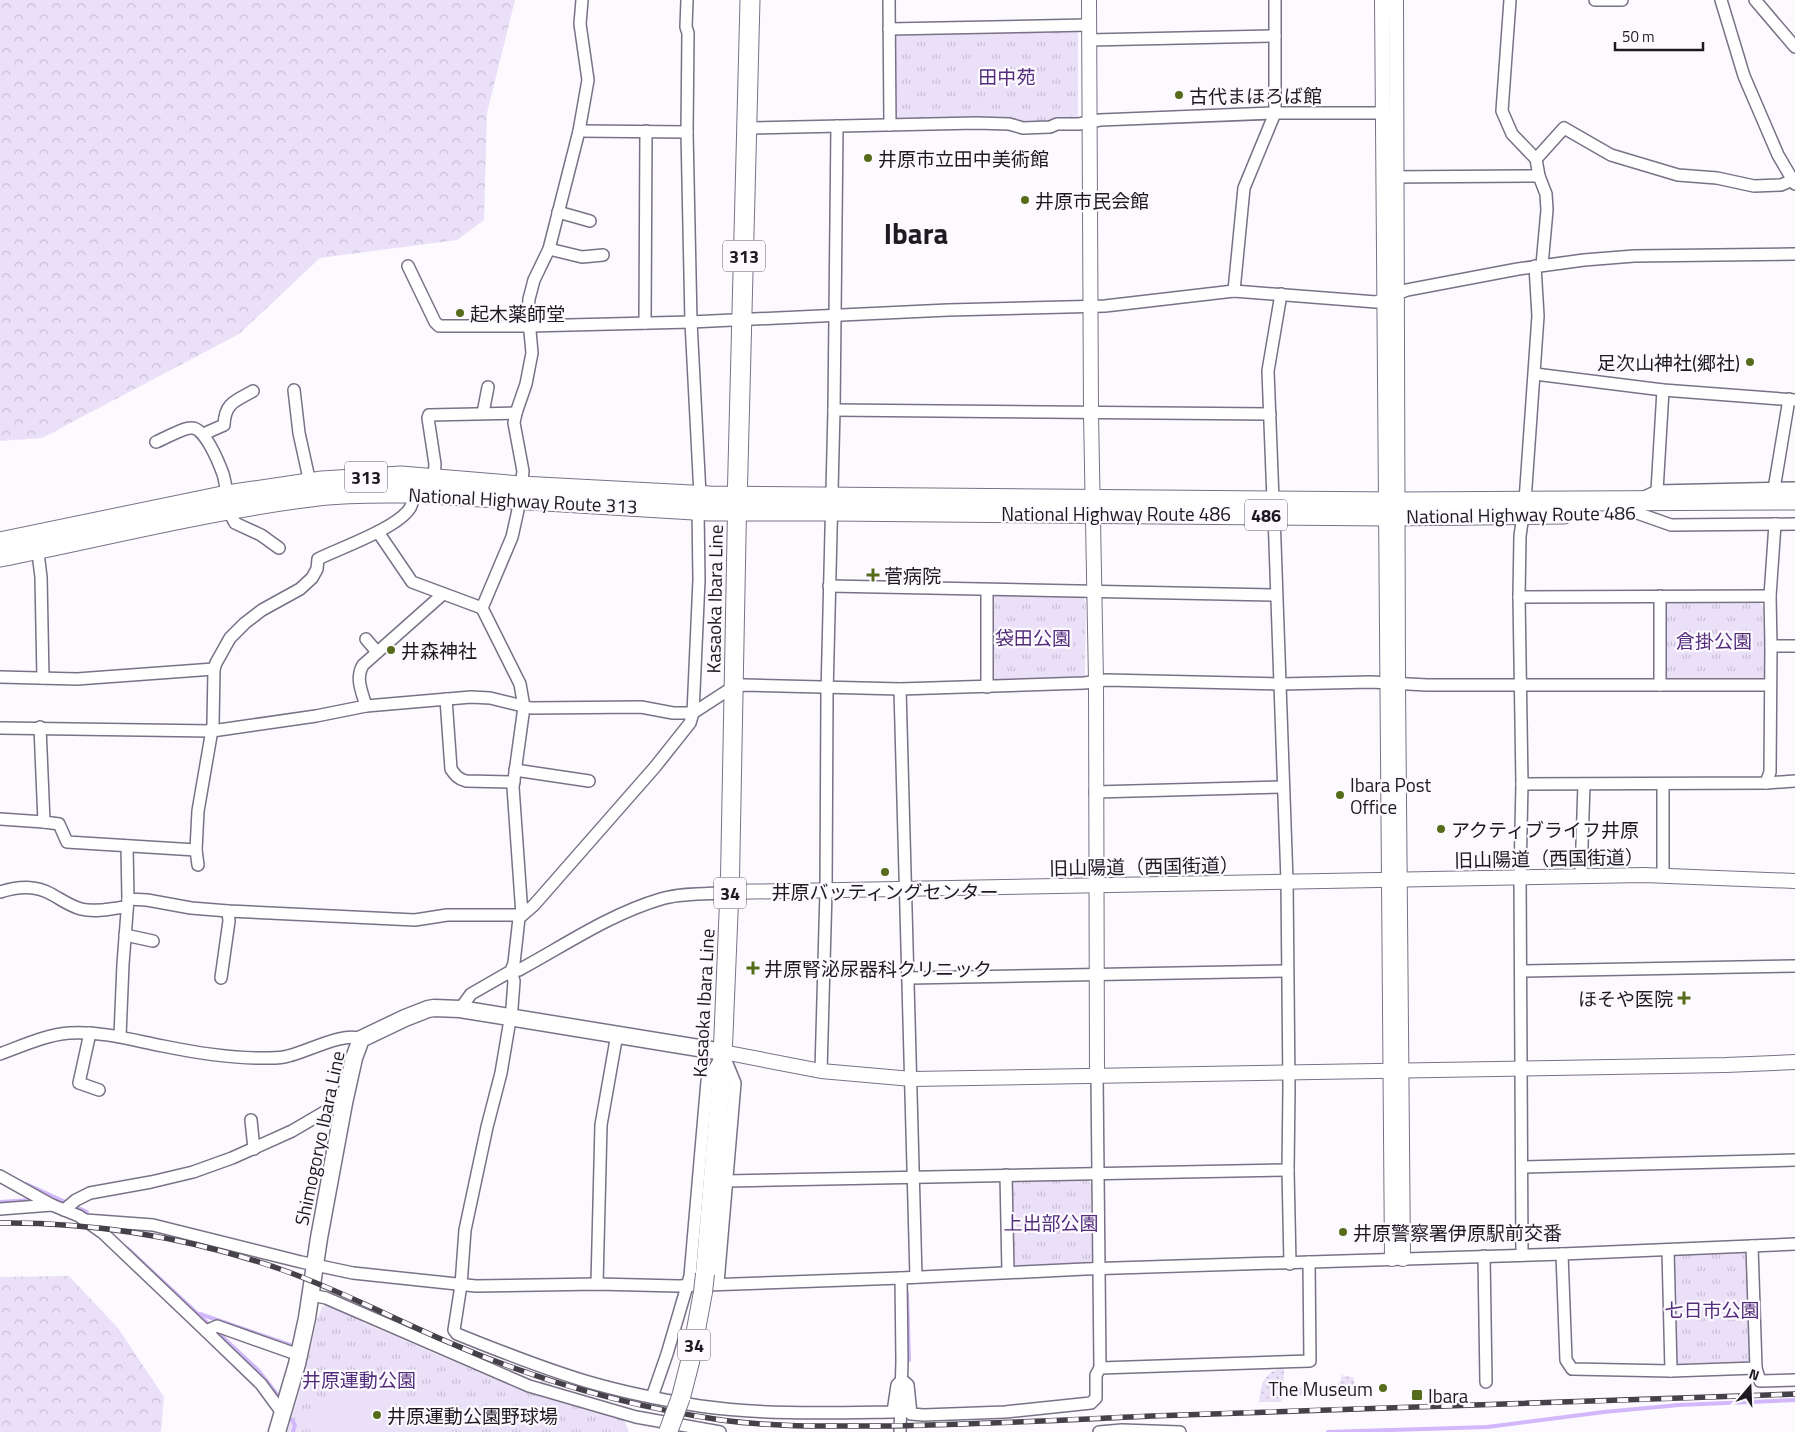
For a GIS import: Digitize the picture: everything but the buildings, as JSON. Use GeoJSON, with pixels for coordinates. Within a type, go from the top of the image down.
{"type":"FeatureCollection","features":[{"type":"Feature","properties":{"kind":"highway","name":"313"},"geometry":{"type":"LineString","coordinates":[[737,503],[750,0]]}},
{"type":"Feature","properties":{"kind":"highway","name":"National Highway Route 313"},"geometry":{"type":"LineString","coordinates":[[0,557],[37,543],[310,483],[373,477],[434,477],[520,493]]}},
{"type":"Feature","properties":{"kind":"highway","name":"National Highway Route 313"},"geometry":{"type":"LineString","coordinates":[[228,502],[372,493],[520,493],[699,503],[737,503]]}},
{"type":"Feature","properties":{"kind":"highway","name":"National Highway Route 486"},"geometry":{"type":"LineString","coordinates":[[1637,507],[1795,500]]}},
{"type":"Feature","properties":{"kind":"highway","name":"National Highway Route 486"},"geometry":{"type":"LineString","coordinates":[[737,503],[1392,509],[1637,507],[1795,511]]}},
{"type":"Feature","properties":{"kind":"highway","name":"National Highway Route 313"},"geometry":{"type":"LineString","coordinates":[[0,542],[37,543]]}},
{"type":"Feature","properties":{"kind":"main road","name":"Kasaoka Ibara Line"},"geometry":{"type":"LineString","coordinates":[[668,1432],[681,1397],[690,1362],[704,1284],[723,1052],[730,892],[737,503]]}},
{"type":"Feature","properties":{"kind":"main road","name":"Shimogoryo Ibara Line"},"geometry":{"type":"LineString","coordinates":[[277,1432],[299,1355],[344,1103],[354,1058],[361,1039],[405,1018],[434,1008],[460,1009],[723,1052]]}},
{"type":"Feature","properties":{"kind":"street"},"geometry":{"type":"LineString","coordinates":[[482,608],[512,537],[524,471],[514,423],[526,384],[532,353],[527,314],[534,280],[548,249],[558,212],[579,131],[588,80],[580,24],[582,0]]}},
{"type":"Feature","properties":{"kind":"street"},"geometry":{"type":"LineString","coordinates":[[687,0],[687,132],[691,322],[699,503],[693,713],[690,723],[655,767],[534,905],[522,915],[518,924],[514,963],[511,971],[514,986],[510,1017],[501,1073],[465,1230],[461,1285],[454,1330],[456,1333],[550,1371],[652,1397],[701,1406],[800,1414],[893,1412],[896,1385],[902,1380]]}},
{"type":"Feature","properties":{"kind":"street"},"geometry":{"type":"LineString","coordinates":[[889,0],[890,126]]}},
{"type":"Feature","properties":{"kind":"street"},"geometry":{"type":"LineString","coordinates":[[902,1380],[908,1386],[911,1414],[1005,1412],[1091,1403],[1096,1398],[1096,1375],[1100,1368],[1097,1173],[1096,680],[1091,413],[1089,0]]}},
{"type":"Feature","properties":{"kind":"street"},"geometry":{"type":"LineString","coordinates":[[1234,291],[1244,188],[1276,113],[1275,0]]}},
{"type":"Feature","properties":{"kind":"street"},"geometry":{"type":"LineString","coordinates":[[1382,0],[1384,113],[1391,177]]}},
{"type":"Feature","properties":{"kind":"street"},"geometry":{"type":"LineString","coordinates":[[1396,0],[1391,177],[1397,1259]]}},
{"type":"Feature","properties":{"kind":"street"},"geometry":{"type":"LineString","coordinates":[[1510,0],[1502,111],[1512,134],[1536,159],[1539,176],[1546,194],[1547,210],[1539,265],[1535,374],[1520,536],[1522,1255]]}},
{"type":"Feature","properties":{"kind":"street"},"geometry":{"type":"LineString","coordinates":[[1595,0],[1622,0]]}},
{"type":"Feature","properties":{"kind":"street"},"geometry":{"type":"LineString","coordinates":[[1536,159],[1564,128],[1611,155],[1678,175],[1717,178],[1754,186],[1782,185],[1794,182],[1778,155],[1744,76],[1720,0]]}},
{"type":"Feature","properties":{"kind":"street"},"geometry":{"type":"LineString","coordinates":[[1755,0],[1795,46]]}},
{"type":"Feature","properties":{"kind":"street"},"geometry":{"type":"LineString","coordinates":[[889,29],[1089,25]]}},
{"type":"Feature","properties":{"kind":"street"},"geometry":{"type":"LineString","coordinates":[[1089,40],[1275,36]]}},
{"type":"Feature","properties":{"kind":"street"},"geometry":{"type":"LineString","coordinates":[[747,128],[943,124],[1009,124],[1024,128],[1089,122],[1276,113],[1384,113]]}},
{"type":"Feature","properties":{"kind":"street"},"geometry":{"type":"LineString","coordinates":[[821,1071],[826,892],[827,688],[834,410],[837,126]]}},
{"type":"Feature","properties":{"kind":"street"},"geometry":{"type":"LineString","coordinates":[[579,131],[687,132]]}},
{"type":"Feature","properties":{"kind":"street"},"geometry":{"type":"LineString","coordinates":[[645,323],[646,132]]}},
{"type":"Feature","properties":{"kind":"street"},"geometry":{"type":"LineString","coordinates":[[1391,177],[1539,176]]}},
{"type":"Feature","properties":{"kind":"street"},"geometry":{"type":"LineString","coordinates":[[558,212],[590,221]]}},
{"type":"Feature","properties":{"kind":"street"},"geometry":{"type":"LineString","coordinates":[[548,249],[582,257],[603,255]]}},
{"type":"Feature","properties":{"kind":"street"},"geometry":{"type":"LineString","coordinates":[[408,266],[438,326],[529,326],[691,322],[1105,306],[1234,291],[1376,302],[1407,290],[1539,265],[1634,256],[1795,254]]}},
{"type":"Feature","properties":{"kind":"street"},"geometry":{"type":"LineString","coordinates":[[1281,294],[1269,363],[1287,881],[1290,1264]]}},
{"type":"Feature","properties":{"kind":"street"},"geometry":{"type":"LineString","coordinates":[[1535,374],[1663,390],[1792,399],[1774,489]]}},
{"type":"Feature","properties":{"kind":"street"},"geometry":{"type":"LineString","coordinates":[[483,413],[488,386]]}},
{"type":"Feature","properties":{"kind":"street"},"geometry":{"type":"LineString","coordinates":[[294,390],[299,433],[310,483]]}},
{"type":"Feature","properties":{"kind":"street"},"geometry":{"type":"LineString","coordinates":[[1657,491],[1663,390]]}},
{"type":"Feature","properties":{"kind":"street"},"geometry":{"type":"LineString","coordinates":[[205,436],[208,432],[224,425],[227,407],[253,391]]}},
{"type":"Feature","properties":{"kind":"street"},"geometry":{"type":"LineString","coordinates":[[834,410],[1270,414]]}},
{"type":"Feature","properties":{"kind":"street"},"geometry":{"type":"LineString","coordinates":[[434,477],[435,464],[429,415],[516,413]]}},
{"type":"Feature","properties":{"kind":"street"},"geometry":{"type":"LineString","coordinates":[[156,442],[190,428],[196,429],[205,436],[223,475],[228,502],[235,523],[261,535],[280,548]]}},
{"type":"Feature","properties":{"kind":"street"},"geometry":{"type":"LineString","coordinates":[[1795,488],[1657,491],[1637,507],[1671,525],[1795,524]]}},
{"type":"Feature","properties":{"kind":"street"},"geometry":{"type":"LineString","coordinates":[[198,864],[196,850],[198,811],[212,731],[214,669],[230,638],[262,610],[300,589],[312,578],[317,569],[318,559],[378,532],[410,510],[414,493]]}},
{"type":"Feature","properties":{"kind":"street"},"geometry":{"type":"LineString","coordinates":[[1766,783],[1770,772],[1770,596],[1775,524]]}},
{"type":"Feature","properties":{"kind":"street"},"geometry":{"type":"LineString","coordinates":[[378,532],[412,582],[482,608],[520,684],[524,707],[514,782],[522,915]]}},
{"type":"Feature","properties":{"kind":"street"},"geometry":{"type":"LineString","coordinates":[[37,543],[42,577],[43,678]]}},
{"type":"Feature","properties":{"kind":"street"},"geometry":{"type":"LineString","coordinates":[[829,586],[1276,595]]}},
{"type":"Feature","properties":{"kind":"street"},"geometry":{"type":"LineString","coordinates":[[987,590],[987,687]]}},
{"type":"Feature","properties":{"kind":"street"},"geometry":{"type":"LineString","coordinates":[[366,706],[359,680],[359,672],[363,664],[443,594]]}},
{"type":"Feature","properties":{"kind":"street"},"geometry":{"type":"LineString","coordinates":[[1660,596],[1660,685]]}},
{"type":"Feature","properties":{"kind":"street"},"geometry":{"type":"LineString","coordinates":[[1519,598],[1770,596]]}},
{"type":"Feature","properties":{"kind":"street"},"geometry":{"type":"LineString","coordinates":[[366,639],[377,652]]}},
{"type":"Feature","properties":{"kind":"street"},"geometry":{"type":"LineString","coordinates":[[1771,646],[1795,646]]}},
{"type":"Feature","properties":{"kind":"street"},"geometry":{"type":"LineString","coordinates":[[0,677],[87,678],[214,669]]}},
{"type":"Feature","properties":{"kind":"street"},"geometry":{"type":"LineString","coordinates":[[0,728],[40,727],[212,731],[308,718],[366,706],[472,697],[490,698],[531,708],[641,707],[673,713],[693,713],[734,687],[744,685],[900,689],[1084,683],[1096,680],[1521,686],[1770,685]]}},
{"type":"Feature","properties":{"kind":"street"},"geometry":{"type":"LineString","coordinates":[[900,689],[915,1177],[916,1277]]}},
{"type":"Feature","properties":{"kind":"street"},"geometry":{"type":"LineString","coordinates":[[446,699],[451,768],[455,775],[460,780],[466,782],[514,782]]}},
{"type":"Feature","properties":{"kind":"street"},"geometry":{"type":"LineString","coordinates":[[40,727],[44,822]]}},
{"type":"Feature","properties":{"kind":"street"},"geometry":{"type":"LineString","coordinates":[[516,770],[589,781]]}},
{"type":"Feature","properties":{"kind":"street"},"geometry":{"type":"LineString","coordinates":[[1522,784],[1766,783],[1795,781]]}},
{"type":"Feature","properties":{"kind":"street"},"geometry":{"type":"LineString","coordinates":[[1581,875],[1584,784]]}},
{"type":"Feature","properties":{"kind":"street"},"geometry":{"type":"LineString","coordinates":[[1663,784],[1663,875]]}},
{"type":"Feature","properties":{"kind":"street"},"geometry":{"type":"LineString","coordinates":[[1096,792],[1283,787]]}},
{"type":"Feature","properties":{"kind":"street"},"geometry":{"type":"LineString","coordinates":[[0,818],[59,824],[67,842],[196,850]]}},
{"type":"Feature","properties":{"kind":"street"},"geometry":{"type":"LineString","coordinates":[[120,1036],[128,903],[127,846]]}},
{"type":"Feature","properties":{"kind":"street","name":"旧山陽道（西国街道）"},"geometry":{"type":"LineString","coordinates":[[460,1009],[471,994],[511,971],[519,970],[628,910],[674,896],[730,892],[826,892],[1581,875],[1663,875],[1795,881]]}},
{"type":"Feature","properties":{"kind":"street"},"geometry":{"type":"LineString","coordinates":[[0,892],[28,887],[40,889],[81,909],[106,911],[128,903],[147,900],[191,908],[228,911],[415,920],[446,915],[522,915]]}},
{"type":"Feature","properties":{"kind":"street"},"geometry":{"type":"LineString","coordinates":[[221,978],[229,921],[228,911]]}},
{"type":"Feature","properties":{"kind":"street"},"geometry":{"type":"LineString","coordinates":[[125,935],[154,941]]}},
{"type":"Feature","properties":{"kind":"street"},"geometry":{"type":"LineString","coordinates":[[1522,970],[1795,966]]}},
{"type":"Feature","properties":{"kind":"street"},"geometry":{"type":"LineString","coordinates":[[909,978],[1287,971]]}},
{"type":"Feature","properties":{"kind":"street"},"geometry":{"type":"LineString","coordinates":[[90,1033],[79,1083],[99,1090]]}},
{"type":"Feature","properties":{"kind":"street"},"geometry":{"type":"LineString","coordinates":[[0,1054],[58,1034],[90,1033],[120,1036],[189,1051],[244,1058],[287,1057],[346,1037],[361,1039]]}},
{"type":"Feature","properties":{"kind":"street"},"geometry":{"type":"LineString","coordinates":[[597,1284],[601,1125],[617,1034]]}},
{"type":"Feature","properties":{"kind":"street"},"geometry":{"type":"LineString","coordinates":[[723,1052],[821,1071],[912,1079],[1521,1067],[1726,1065],[1795,1062]]}},
{"type":"Feature","properties":{"kind":"street"},"geometry":{"type":"LineString","coordinates":[[652,1397],[667,1354],[704,1284],[726,1181],[735,1083],[723,1052]]}},
{"type":"Feature","properties":{"kind":"street"},"geometry":{"type":"LineString","coordinates":[[0,1209],[52,1205],[68,1206],[90,1193],[193,1172],[254,1149],[292,1131],[338,1104],[344,1103]]}},
{"type":"Feature","properties":{"kind":"street"},"geometry":{"type":"LineString","coordinates":[[251,1120],[254,1149]]}},
{"type":"Feature","properties":{"kind":"street"},"geometry":{"type":"LineString","coordinates":[[1522,1167],[1795,1160]]}},
{"type":"Feature","properties":{"kind":"street"},"geometry":{"type":"LineString","coordinates":[[726,1181],[1288,1170]]}},
{"type":"Feature","properties":{"kind":"street"},"geometry":{"type":"LineString","coordinates":[[1006,1175],[1008,1272]]}},
{"type":"Feature","properties":{"kind":"street"},"geometry":{"type":"LineString","coordinates":[[0,1176],[52,1205]]}},
{"type":"Feature","properties":{"kind":"street"},"geometry":{"type":"LineString","coordinates":[[68,1206],[103,1233],[211,1329],[261,1384],[283,1414]]}},
{"type":"Feature","properties":{"kind":"street"},"geometry":{"type":"LineString","coordinates":[[85,1220],[153,1225],[315,1266],[353,1273],[461,1285],[704,1284],[901,1278],[1008,1272],[1290,1264],[1795,1244]]}},
{"type":"Feature","properties":{"kind":"street"},"geometry":{"type":"LineString","coordinates":[[1752,1246],[1756,1368],[1760,1381],[1795,1380]]}},
{"type":"Feature","properties":{"kind":"street"},"geometry":{"type":"LineString","coordinates":[[1668,1250],[1671,1371]]}},
{"type":"Feature","properties":{"kind":"street"},"geometry":{"type":"LineString","coordinates":[[1562,1254],[1566,1360],[1568,1366],[1572,1369],[1671,1371],[1756,1368]]}},
{"type":"Feature","properties":{"kind":"street"},"geometry":{"type":"LineString","coordinates":[[1484,1256],[1486,1382]]}},
{"type":"Feature","properties":{"kind":"street"},"geometry":{"type":"LineString","coordinates":[[1100,1368],[1310,1361],[1309,1262]]}},
{"type":"Feature","properties":{"kind":"street"},"geometry":{"type":"LineString","coordinates":[[900,1432],[902,1380],[901,1278]]}},
{"type":"Feature","properties":{"kind":"street"},"geometry":{"type":"LineString","coordinates":[[311,1295],[326,1298],[529,1386],[636,1417],[715,1432]]}},
{"type":"Feature","properties":{"kind":"street"},"geometry":{"type":"LineString","coordinates":[[211,1329],[299,1355]]}},
{"type":"Feature","properties":{"kind":"street"},"geometry":{"type":"LineString","coordinates":[[1099,1432],[1122,1430],[1180,1432]]}},
{"type":"Feature","properties":{"kind":"green space"},"geometry":{"type":"Polygon","coordinates":[[[0,0],[515,0],[487,113],[484,220],[457,240],[320,258],[239,334],[42,438],[0,441],[0,0]]]}},
{"type":"Feature","properties":{"kind":"green space","name":"田中苑"},"geometry":{"type":"Polygon","coordinates":[[[1078,28],[1078,119],[1051,124],[1024,125],[1021,121],[901,122],[896,119],[894,35],[898,32],[1078,28]]]}},
{"type":"Feature","properties":{"kind":"green space","name":"袋田公園"},"geometry":{"type":"Polygon","coordinates":[[[991,595],[1083,596],[1086,604],[1085,678],[994,682],[990,678],[991,595]]]}},
{"type":"Feature","properties":{"kind":"green space","name":"倉掛公園"},"geometry":{"type":"Polygon","coordinates":[[[1664,600],[1757,600],[1763,607],[1765,677],[1762,680],[1667,680],[1665,677],[1664,600]]]}},
{"type":"Feature","properties":{"kind":"green space","name":"上出部公園"},"geometry":{"type":"Polygon","coordinates":[[[1086,1178],[1091,1184],[1092,1260],[1087,1263],[1015,1266],[1012,1263],[1010,1184],[1014,1180],[1086,1178]]]}},
{"type":"Feature","properties":{"kind":"green space","name":"七日市公園"},"geometry":{"type":"Polygon","coordinates":[[[1749,1251],[1753,1365],[1675,1367],[1672,1254],[1749,1251]]]}},
{"type":"Feature","properties":{"kind":"green space"},"geometry":{"type":"Polygon","coordinates":[[[69,1276],[118,1328],[164,1397],[161,1432],[0,1432],[0,1277],[69,1276]]]}},
{"type":"Feature","properties":{"kind":"green space","name":"井原運動公園"},"geometry":{"type":"Polygon","coordinates":[[[327,1305],[361,1317],[362,1322],[490,1377],[555,1400],[623,1417],[629,1432],[287,1432],[302,1384],[317,1320],[322,1307],[327,1305]]]}},
{"type":"Feature","properties":{"kind":"green space"},"geometry":{"type":"Polygon","coordinates":[[[1284,1368],[1284,1395],[1281,1402],[1259,1402],[1262,1384],[1265,1379],[1272,1372],[1284,1368]]]}},
{"type":"Feature","properties":{"kind":"green space"},"geometry":{"type":"Polygon","coordinates":[[[1342,1375],[1354,1378],[1354,1393],[1289,1396],[1288,1388],[1335,1386],[1340,1382],[1342,1375]]]}},
{"type":"Feature","properties":{"kind":"green space"},"geometry":{"type":"Polygon","coordinates":[[[385,1377],[397,1382],[390,1401],[369,1396],[352,1398],[339,1408],[329,1427],[311,1421],[314,1411],[317,1412],[335,1388],[354,1380],[374,1378],[384,1380],[385,1377]]]}},
{"type":"Feature","properties":{"kind":"green space"},"geometry":{"type":"Polygon","coordinates":[[[397,1391],[482,1429],[481,1432],[462,1432],[392,1402],[397,1391]]]}},
{"type":"Feature","properties":{"kind":"green space","name":"井原運動公園野球場"},"geometry":{"type":"Polygon","coordinates":[[[359,1397],[381,1400],[455,1432],[331,1432],[335,1420],[341,1411],[359,1397]]]}},
{"type":"Feature","properties":{"kind":"waterway"},"geometry":{"type":"LineString","coordinates":[[26,1184],[87,1212]]}},
{"type":"Feature","properties":{"kind":"waterway"},"geometry":{"type":"LineString","coordinates":[[0,1202],[32,1200]]}},
{"type":"Feature","properties":{"kind":"waterway"},"geometry":{"type":"LineString","coordinates":[[127,1248],[258,1370],[280,1398]]}},
{"type":"Feature","properties":{"kind":"waterway"},"geometry":{"type":"LineString","coordinates":[[907,1293],[909,1360]]}},
{"type":"Feature","properties":{"kind":"waterway"},"geometry":{"type":"LineString","coordinates":[[200,1314],[290,1345]]}},
{"type":"Feature","properties":{"kind":"waterway"},"geometry":{"type":"LineString","coordinates":[[1328,1432],[1487,1427],[1604,1412],[1679,1405],[1795,1400]]}},
{"type":"Feature","properties":{"kind":"waterway"},"geometry":{"type":"LineString","coordinates":[[292,1420],[295,1425],[293,1432]]}},
{"type":"Feature","properties":{"kind":"tunnel"},"geometry":{"type":"LineString","coordinates":[[545,1387],[549,1372]]}},
{"type":"Feature","properties":{"kind":"railway"},"geometry":{"type":"LineString","coordinates":[[0,1223],[36,1223],[107,1229],[177,1241],[246,1258],[301,1277],[481,1356],[548,1380],[651,1407],[740,1422],[818,1426],[946,1425],[1233,1413],[1795,1394]]}},
{"type":"Feature","properties":{"kind":"place","name":"古代まほろば館"},"geometry":{"type":"Point","coordinates":[1179,95]}},
{"type":"Feature","properties":{"kind":"place","name":"井原市立田中美術館"},"geometry":{"type":"Point","coordinates":[868,158]}},
{"type":"Feature","properties":{"kind":"place","name":"井原市民会館"},"geometry":{"type":"Point","coordinates":[1025,200]}},
{"type":"Feature","properties":{"kind":"place","name":"起木薬師堂"},"geometry":{"type":"Point","coordinates":[460,313]}},
{"type":"Feature","properties":{"kind":"place","name":"足次山神社(郷社)"},"geometry":{"type":"Point","coordinates":[1750,362]}},
{"type":"Feature","properties":{"kind":"place","name":"菅病院"},"geometry":{"type":"Point","coordinates":[873,575]}},
{"type":"Feature","properties":{"kind":"place","name":"井森神社"},"geometry":{"type":"Point","coordinates":[391,650]}},
{"type":"Feature","properties":{"kind":"place","name":"Ibara Post Office"},"geometry":{"type":"Point","coordinates":[1340,795]}},
{"type":"Feature","properties":{"kind":"place","name":"アクティブライフ井原"},"geometry":{"type":"Point","coordinates":[1441,829]}},
{"type":"Feature","properties":{"kind":"place","name":"井原バッティングセンター"},"geometry":{"type":"Point","coordinates":[885,872]}},
{"type":"Feature","properties":{"kind":"place","name":"井原腎泌尿器科クリニック"},"geometry":{"type":"Point","coordinates":[753,968]}},
{"type":"Feature","properties":{"kind":"place","name":"ほそや医院"},"geometry":{"type":"Point","coordinates":[1684,998]}},
{"type":"Feature","properties":{"kind":"place","name":"井原警察署伊原駅前交番"},"geometry":{"type":"Point","coordinates":[1343,1232]}},
{"type":"Feature","properties":{"kind":"place","name":"The Museum"},"geometry":{"type":"Point","coordinates":[1383,1388]}},
{"type":"Feature","properties":{"kind":"place","name":"Ibara"},"geometry":{"type":"Point","coordinates":[1417,1395]}},
{"type":"Feature","properties":{"kind":"place","name":"井原運動公園野球場"},"geometry":{"type":"Point","coordinates":[377,1415]}},
{"type":"Feature","properties":{"kind":"district","name":"Ibara"},"geometry":{"type":"Point","coordinates":[916,233]}}]}
